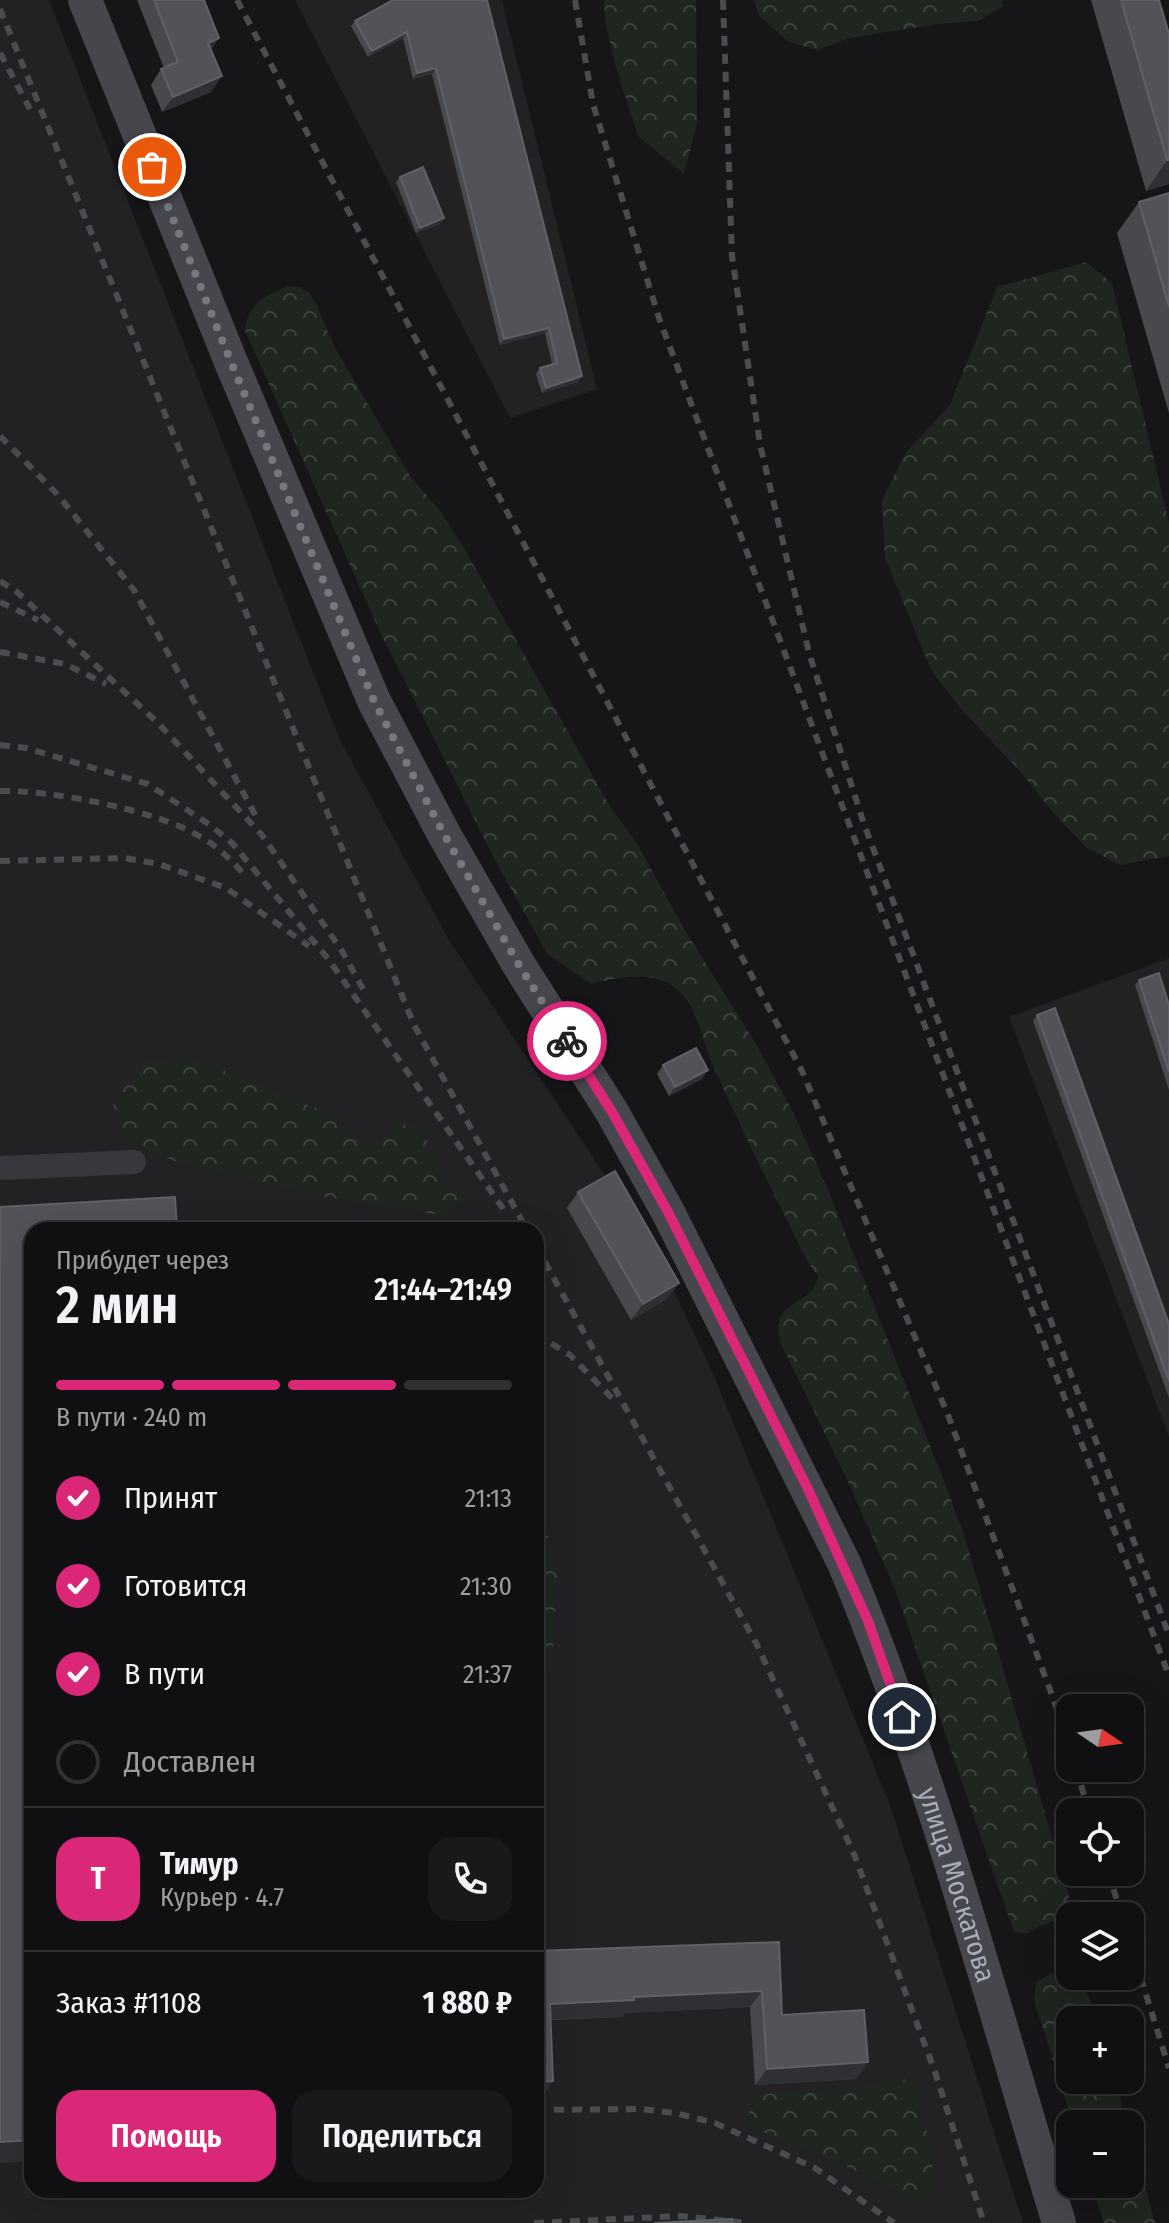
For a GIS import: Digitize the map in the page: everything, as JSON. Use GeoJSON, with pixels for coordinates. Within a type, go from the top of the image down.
{"type":"FeatureCollection","features":[{"type":"Feature","properties":{"kind":"main road","name":"улица Москатова"},"geometry":{"type":"LineString","coordinates":[[85,0],[231,362],[374,701],[452,849],[519,965],[612,1112],[668,1212],[844,1563],[868,1621],[933,1804],[1059,2223]]}},
{"type":"Feature","properties":{"kind":"street"},"geometry":{"type":"LineString","coordinates":[[0,1168],[134,1162]]}},
{"type":"Feature","properties":{"kind":"shaded area"},"geometry":{"type":"Polygon","coordinates":[[[0,0],[49,0],[339,738],[449,940],[656,1253],[711,1369],[890,1805],[1023,2223],[0,2223],[0,0]]]}},
{"type":"Feature","properties":{"kind":"shaded area"},"geometry":{"type":"Polygon","coordinates":[[[295,0],[502,0],[597,389],[510,418],[295,0]]]}},
{"type":"Feature","properties":{"kind":"shaded area"},"geometry":{"type":"Polygon","coordinates":[[[1169,958],[1169,1437],[1009,1017],[1169,958]]]}},
{"type":"Feature","properties":{"kind":"green space"},"geometry":{"type":"Polygon","coordinates":[[[604,0],[696,0],[697,124],[684,174],[638,136],[616,67],[606,26],[604,0]]]}},
{"type":"Feature","properties":{"kind":"green space"},"geometry":{"type":"Polygon","coordinates":[[[754,0],[1002,0],[1003,6],[978,21],[937,24],[850,38],[817,50],[789,42],[759,16],[754,0]]]}},
{"type":"Feature","properties":{"kind":"green space"},"geometry":{"type":"Polygon","coordinates":[[[1086,262],[1112,283],[1169,523],[1169,856],[1120,865],[1087,848],[962,710],[931,670],[885,558],[882,500],[906,452],[950,405],[997,287],[1086,262]]]}},
{"type":"Feature","properties":{"kind":"green space"},"geometry":{"type":"Polygon","coordinates":[[[287,286],[309,292],[335,348],[410,476],[441,512],[465,550],[611,808],[636,842],[793,1112],[830,1195],[965,1538],[1056,1851],[1056,1886],[1066,1886],[1069,1896],[1068,1902],[1056,1902],[1056,1919],[1025,1933],[1014,1932],[896,1592],[847,1479],[780,1342],[778,1327],[781,1317],[808,1294],[818,1276],[799,1245],[738,1119],[712,1063],[691,1006],[679,991],[659,980],[626,977],[592,984],[548,955],[496,862],[380,632],[245,331],[249,314],[264,298],[287,286]]]}},
{"type":"Feature","properties":{"kind":"green space"},"geometry":{"type":"Polygon","coordinates":[[[186,1058],[237,1075],[318,1109],[370,1148],[398,1123],[424,1130],[434,1160],[463,1198],[448,1216],[327,1197],[177,1162],[126,1141],[112,1101],[148,1060],[186,1058]]]}},
{"type":"Feature","properties":{"kind":"green space"},"geometry":{"type":"Polygon","coordinates":[[[544,1521],[557,1572],[553,1650],[544,1687],[544,1521]]]}},
{"type":"Feature","properties":{"kind":"green space"},"geometry":{"type":"Polygon","coordinates":[[[1052,1973],[1056,1974],[1056,1990],[1086,1990],[1092,2006],[1056,2006],[1056,2070],[1034,2000],[1036,1982],[1052,1973]]]}},
{"type":"Feature","properties":{"kind":"green space"},"geometry":{"type":"Polygon","coordinates":[[[897,2077],[913,2085],[922,2100],[936,2189],[928,2200],[913,2202],[846,2166],[755,2129],[748,2120],[751,2101],[761,2094],[857,2089],[897,2077]]]}},
{"type":"Feature","properties":{"kind":"green space"},"geometry":{"type":"Polygon","coordinates":[[[1064,2094],[1119,2094],[1123,2110],[1069,2110],[1064,2094]]]}},
{"type":"Feature","properties":{"kind":"green space"},"geometry":{"type":"Polygon","coordinates":[[[1144,2183],[1155,2223],[1104,2223],[1096,2198],[1144,2198],[1144,2183]]]}},
{"type":"Feature","properties":{"kind":"building"},"geometry":{"type":"Polygon","coordinates":[[[154,0],[204,0],[219,38],[208,43],[222,76],[173,97],[161,69],[178,62],[154,0]]]}},
{"type":"Feature","properties":{"kind":"building"},"geometry":{"type":"Polygon","coordinates":[[[393,0],[487,0],[582,376],[546,388],[540,368],[557,363],[549,328],[504,339],[436,68],[417,73],[407,32],[372,51],[355,21],[393,0]]]}},
{"type":"Feature","properties":{"kind":"building"},"geometry":{"type":"Polygon","coordinates":[[[1121,0],[1159,0],[1169,34],[1169,160],[1167,160],[1121,0]]]}},
{"type":"Feature","properties":{"kind":"building"},"geometry":{"type":"Polygon","coordinates":[[[423,167],[444,218],[420,228],[400,177],[423,167]]]}},
{"type":"Feature","properties":{"kind":"building"},"geometry":{"type":"Polygon","coordinates":[[[1169,193],[1169,307],[1139,202],[1169,193]]]}},
{"type":"Feature","properties":{"kind":"building"},"geometry":{"type":"Polygon","coordinates":[[[1159,973],[1169,1005],[1169,1072],[1139,980],[1159,973]]]}},
{"type":"Feature","properties":{"kind":"building"},"geometry":{"type":"Polygon","coordinates":[[[1055,1008],[1169,1324],[1169,1381],[1037,1015],[1055,1008]]]}},
{"type":"Feature","properties":{"kind":"building"},"geometry":{"type":"Polygon","coordinates":[[[696,1048],[708,1070],[675,1087],[663,1065],[696,1048]]]}},
{"type":"Feature","properties":{"kind":"building"},"geometry":{"type":"Polygon","coordinates":[[[615,1171],[679,1283],[643,1304],[578,1192],[615,1171]]]}},
{"type":"Feature","properties":{"kind":"building"},"geometry":{"type":"Polygon","coordinates":[[[175,1197],[177,1222],[24,1222],[24,2140],[0,2142],[0,1207],[175,1197]]]}},
{"type":"Feature","properties":{"kind":"building"},"geometry":{"type":"Polygon","coordinates":[[[779,1942],[782,2015],[864,2010],[868,2062],[767,2069],[762,1991],[634,1997],[634,2000],[550,2004],[553,2081],[544,2082],[544,1951],[779,1942]]]}},
{"type":"Feature","properties":{"kind":"building"},"geometry":{"type":"Polygon","coordinates":[[[732,2219],[732,2223],[654,2223],[732,2219]]]}},
{"type":"Feature","properties":{"kind":"railway"},"geometry":{"type":"LineString","coordinates":[[237,0],[802,1071],[948,1415],[1056,1706]]}},
{"type":"Feature","properties":{"kind":"railway"},"geometry":{"type":"LineString","coordinates":[[575,0],[593,104],[659,318],[1169,1676]]}},
{"type":"Feature","properties":{"kind":"railway"},"geometry":{"type":"LineString","coordinates":[[723,0],[732,256],[760,444],[809,653],[864,824],[1169,1635]]}},
{"type":"Feature","properties":{"kind":"railway"},"geometry":{"type":"LineString","coordinates":[[0,9],[414,1025],[523,1222]]}},
{"type":"Feature","properties":{"kind":"railway"},"geometry":{"type":"LineString","coordinates":[[0,53],[30,109]]}},
{"type":"Feature","properties":{"kind":"railway"},"geometry":{"type":"LineString","coordinates":[[0,436],[58,495],[134,590],[259,822]]}},
{"type":"Feature","properties":{"kind":"railway"},"geometry":{"type":"LineString","coordinates":[[0,581],[17,592],[157,722],[262,835],[342,951],[367,996]]}},
{"type":"Feature","properties":{"kind":"railway"},"geometry":{"type":"LineString","coordinates":[[0,602],[38,620]]}},
{"type":"Feature","properties":{"kind":"railway"},"geometry":{"type":"LineString","coordinates":[[0,652],[65,664],[106,684]]}},
{"type":"Feature","properties":{"kind":"railway"},"geometry":{"type":"LineString","coordinates":[[0,745],[26,748],[148,784],[232,843],[329,960],[507,1214]]}},
{"type":"Feature","properties":{"kind":"railway"},"geometry":{"type":"LineString","coordinates":[[0,791],[74,798],[157,818],[205,840],[242,872]]}},
{"type":"Feature","properties":{"kind":"railway"},"geometry":{"type":"LineString","coordinates":[[0,861],[124,858],[159,864],[226,888],[309,946]]}},
{"type":"Feature","properties":{"kind":"railway"},"geometry":{"type":"LineString","coordinates":[[544,1260],[757,1645],[854,1854],[935,2072],[984,2223]]}},
{"type":"Feature","properties":{"kind":"railway"},"geometry":{"type":"LineString","coordinates":[[544,1339],[570,1355],[613,1399]]}},
{"type":"Feature","properties":{"kind":"railway"},"geometry":{"type":"LineString","coordinates":[[1080,1782],[1085,1798]]}},
{"type":"Feature","properties":{"kind":"railway"},"geometry":{"type":"LineString","coordinates":[[1112,1886],[1118,1902]]}},
{"type":"Feature","properties":{"kind":"railway"},"geometry":{"type":"LineString","coordinates":[[1144,1988],[1169,2068]]}},
{"type":"Feature","properties":{"kind":"railway"},"geometry":{"type":"LineString","coordinates":[[544,2110],[642,2109],[715,2123],[815,2168],[894,2223]]}},
{"type":"Feature","properties":{"kind":"railway"},"geometry":{"type":"LineString","coordinates":[[534,2223],[681,2216],[748,2223]]}},
{"type":"Feature","properties":{"kind":"way so far"},"geometry":{"type":"LineString","coordinates":[[152,167],[374,701],[445,836],[567,1041]]}},
{"type":"Feature","properties":{"kind":"route"},"geometry":{"type":"LineString","coordinates":[[567,1041],[612,1112],[668,1212],[808,1489],[868,1621],[902,1717]]}}]}
